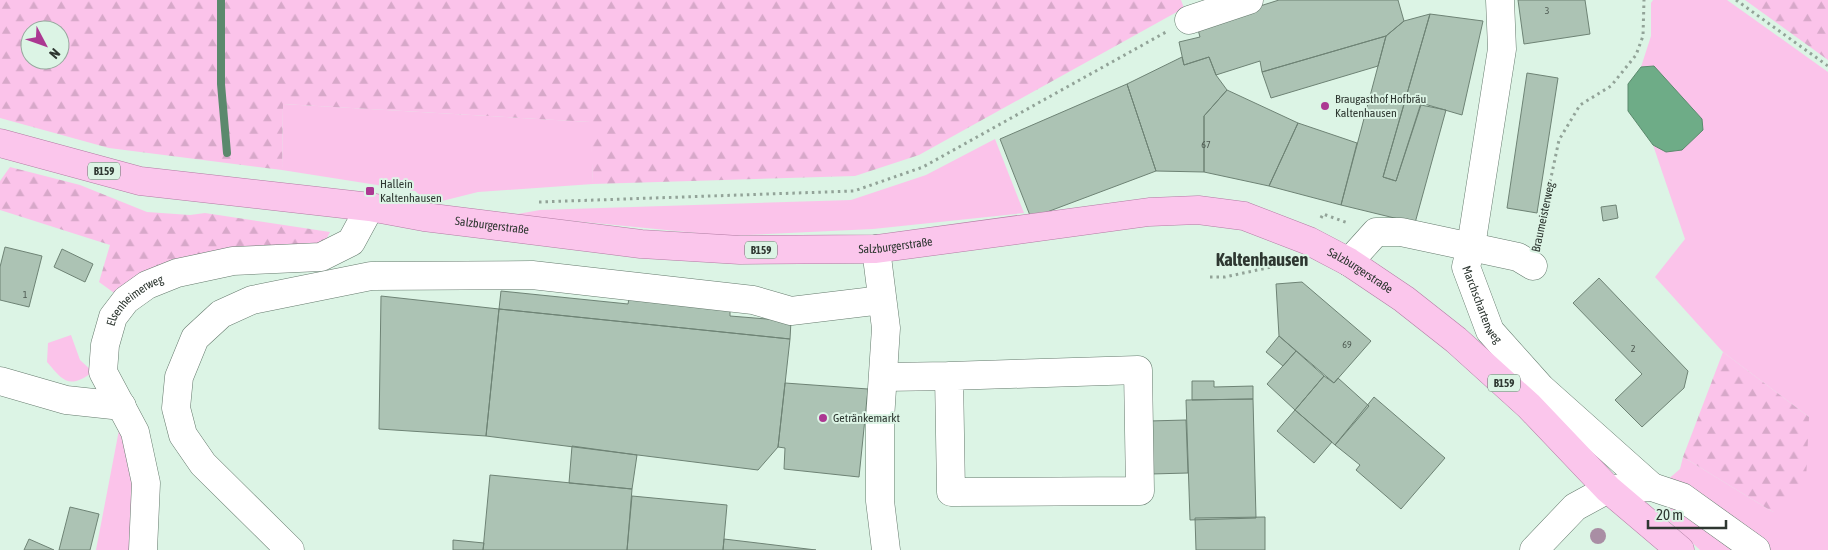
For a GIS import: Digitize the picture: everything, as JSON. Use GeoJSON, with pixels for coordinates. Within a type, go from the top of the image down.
{"type":"FeatureCollection","features":[{"type":"Feature","properties":{"kind":"main road","name":"Salzburgerstraße"},"geometry":{"type":"LineString","coordinates":[[0,144],[140,181],[370,207],[424,217],[641,244],[740,250],[876,249],[1149,212],[1198,210],[1244,216],[1308,241],[1349,262],[1404,299],[1456,340],[1529,406],[1608,489],[1680,550]]}},
{"type":"Feature","properties":{"kind":"street"},"geometry":{"type":"LineString","coordinates":[[1189,20],[1249,0]]}},
{"type":"Feature","properties":{"kind":"street","name":"Marchschartenweg"},"geometry":{"type":"LineString","coordinates":[[1500,0],[1502,49],[1471,246],[1466,267],[1490,331],[1541,388],[1652,487]]}},
{"type":"Feature","properties":{"kind":"street","name":"Elsenheimerweg"},"geometry":{"type":"LineString","coordinates":[[143,550],[146,483],[136,432],[103,372],[105,345],[113,318],[126,300],[147,285],[177,273],[233,261],[321,257],[351,242],[370,207]]}},
{"type":"Feature","properties":{"kind":"street","name":"Braumeisterweg"},"geometry":{"type":"LineString","coordinates":[[1349,262],[1376,232],[1400,232],[1518,257],[1533,266]]}},
{"type":"Feature","properties":{"kind":"street"},"geometry":{"type":"LineString","coordinates":[[876,249],[886,328],[880,419],[880,501],[886,550]]}},
{"type":"Feature","properties":{"kind":"street"},"geometry":{"type":"LineString","coordinates":[[290,550],[203,464],[183,436],[176,408],[179,377],[195,338],[221,314],[252,300],[372,276],[532,275],[753,300],[791,311],[882,300]]}},
{"type":"Feature","properties":{"kind":"street"},"geometry":{"type":"LineString","coordinates":[[884,377],[1138,370],[1140,492],[951,492],[949,376]]}},
{"type":"Feature","properties":{"kind":"street"},"geometry":{"type":"LineString","coordinates":[[0,381],[66,400],[122,406]]}},
{"type":"Feature","properties":{"kind":"street"},"geometry":{"type":"LineString","coordinates":[[1534,550],[1575,506],[1608,489],[1652,487],[1682,497],[1756,550]]}},
{"type":"Feature","properties":{"kind":"path","name":"Braumeisterweg"},"geometry":{"type":"LineString","coordinates":[[1533,266],[1559,140],[1580,105],[1611,86],[1636,55],[1643,36],[1644,0]]}},
{"type":"Feature","properties":{"kind":"path"},"geometry":{"type":"LineString","coordinates":[[1736,0],[1828,66]]}},
{"type":"Feature","properties":{"kind":"path"},"geometry":{"type":"LineString","coordinates":[[535,202],[854,191],[924,167],[1189,20]]}},
{"type":"Feature","properties":{"kind":"green space"},"geometry":{"type":"Polygon","coordinates":[[[0,0],[1181,0],[1184,8],[919,155],[855,176],[593,184],[590,122],[283,104],[282,170],[109,148],[0,118],[0,0]]]}},
{"type":"Feature","properties":{"kind":"green space"},"geometry":{"type":"Polygon","coordinates":[[[1653,0],[1727,0],[1828,72],[1828,550],[1767,550],[1665,482],[1680,469],[1683,457],[1773,512],[1809,417],[1723,352],[1655,277],[1685,239],[1653,145],[1669,151],[1681,149],[1703,130],[1702,119],[1654,66],[1641,67],[1651,36],[1651,3],[1653,0]]]}},
{"type":"Feature","properties":{"kind":"green space"},"geometry":{"type":"Polygon","coordinates":[[[1745,0],[1828,0],[1828,60],[1745,0]]]}},
{"type":"Feature","properties":{"kind":"green space"},"geometry":{"type":"Polygon","coordinates":[[[283,104],[591,122],[593,184],[478,192],[430,204],[415,191],[282,170],[283,104]]]}},
{"type":"Feature","properties":{"kind":"green space"},"geometry":{"type":"Polygon","coordinates":[[[995,139],[1024,213],[873,229],[728,236],[512,215],[540,210],[851,200],[926,175],[995,139]]]}},
{"type":"Feature","properties":{"kind":"green space"},"geometry":{"type":"Polygon","coordinates":[[[10,167],[80,185],[147,212],[190,215],[205,213],[330,232],[326,240],[317,244],[117,295],[99,282],[110,245],[0,210],[0,181],[10,167]]]}},
{"type":"Feature","properties":{"kind":"green space"},"geometry":{"type":"Polygon","coordinates":[[[71,335],[80,360],[93,372],[72,382],[67,381],[58,374],[47,362],[48,343],[71,335]]]}},
{"type":"Feature","properties":{"kind":"green space"},"geometry":{"type":"Polygon","coordinates":[[[1723,352],[1809,417],[1806,481],[1773,512],[1683,457],[1723,352]]]}},
{"type":"Feature","properties":{"kind":"green space"},"geometry":{"type":"Polygon","coordinates":[[[119,430],[131,465],[135,508],[133,550],[96,550],[119,430]]]}},
{"type":"Feature","properties":{"kind":"green space"},"geometry":{"type":"Polygon","coordinates":[[[1675,504],[1743,550],[1700,550],[1666,518],[1664,510],[1667,505],[1675,504]]]}},
{"type":"Feature","properties":{"kind":"shaded area"},"geometry":{"type":"Polygon","coordinates":[[[1654,66],[1702,119],[1703,130],[1682,150],[1666,152],[1653,145],[1628,111],[1628,84],[1641,67],[1654,66]]]}},
{"type":"Feature","properties":{"kind":"building"},"geometry":{"type":"Polygon","coordinates":[[[1279,0],[1398,0],[1404,21],[1386,36],[1262,72],[1260,61],[1216,75],[1209,57],[1184,65],[1179,42],[1200,37],[1197,26],[1279,0]]]}},
{"type":"Feature","properties":{"kind":"building"},"geometry":{"type":"Polygon","coordinates":[[[1518,0],[1585,0],[1590,34],[1524,44],[1518,0]]]}},
{"type":"Feature","properties":{"kind":"building"},"geometry":{"type":"Polygon","coordinates":[[[1430,14],[1383,177],[1396,181],[1421,105],[1446,110],[1415,223],[1341,205],[1386,36],[1404,21],[1430,14]]]}},
{"type":"Feature","properties":{"kind":"building"},"geometry":{"type":"Polygon","coordinates":[[[1430,14],[1483,21],[1462,115],[1421,103],[1396,181],[1383,177],[1430,14]]]}},
{"type":"Feature","properties":{"kind":"building"},"geometry":{"type":"Polygon","coordinates":[[[1386,36],[1378,66],[1271,98],[1262,72],[1386,36]]]}},
{"type":"Feature","properties":{"kind":"building"},"geometry":{"type":"Polygon","coordinates":[[[1182,57],[1184,65],[1209,57],[1216,75],[1227,90],[1204,116],[1204,172],[1156,171],[1127,84],[1182,57]]]}},
{"type":"Feature","properties":{"kind":"building"},"geometry":{"type":"Polygon","coordinates":[[[1527,73],[1558,78],[1537,213],[1507,208],[1527,73]]]}},
{"type":"Feature","properties":{"kind":"building"},"geometry":{"type":"Polygon","coordinates":[[[1127,84],[1156,171],[1031,218],[1000,139],[1127,84]]]}},
{"type":"Feature","properties":{"kind":"building"},"geometry":{"type":"Polygon","coordinates":[[[1227,90],[1298,123],[1269,186],[1204,172],[1204,116],[1227,90]]]}},
{"type":"Feature","properties":{"kind":"building"},"geometry":{"type":"Polygon","coordinates":[[[1298,123],[1357,143],[1341,205],[1269,186],[1298,123]]]}},
{"type":"Feature","properties":{"kind":"building"},"geometry":{"type":"Polygon","coordinates":[[[1616,205],[1618,218],[1603,221],[1601,207],[1616,205]]]}},
{"type":"Feature","properties":{"kind":"building"},"geometry":{"type":"Polygon","coordinates":[[[5,247],[42,256],[29,307],[0,300],[0,267],[5,247]]]}},
{"type":"Feature","properties":{"kind":"building"},"geometry":{"type":"Polygon","coordinates":[[[62,249],[93,264],[85,282],[54,267],[62,249]]]}},
{"type":"Feature","properties":{"kind":"building"},"geometry":{"type":"Polygon","coordinates":[[[1599,278],[1688,371],[1684,388],[1642,427],[1615,400],[1642,374],[1573,303],[1599,278]]]}},
{"type":"Feature","properties":{"kind":"building"},"geometry":{"type":"Polygon","coordinates":[[[1302,282],[1371,341],[1334,383],[1279,336],[1276,284],[1302,282]]]}},
{"type":"Feature","properties":{"kind":"building"},"geometry":{"type":"Polygon","coordinates":[[[501,291],[628,304],[630,293],[730,304],[730,316],[791,321],[790,339],[499,309],[501,291]]]}},
{"type":"Feature","properties":{"kind":"building"},"geometry":{"type":"Polygon","coordinates":[[[381,296],[499,309],[486,436],[379,429],[381,296]]]}},
{"type":"Feature","properties":{"kind":"building"},"geometry":{"type":"Polygon","coordinates":[[[499,309],[790,339],[778,447],[758,470],[486,436],[499,309]]]}},
{"type":"Feature","properties":{"kind":"building"},"geometry":{"type":"Polygon","coordinates":[[[1279,336],[1296,351],[1283,366],[1266,352],[1279,336]]]}},
{"type":"Feature","properties":{"kind":"building"},"geometry":{"type":"Polygon","coordinates":[[[1296,351],[1324,376],[1295,410],[1267,384],[1296,351]]]}},
{"type":"Feature","properties":{"kind":"building"},"geometry":{"type":"Polygon","coordinates":[[[1324,376],[1334,383],[1338,378],[1369,406],[1335,445],[1295,410],[1324,376]]]}},
{"type":"Feature","properties":{"kind":"building"},"geometry":{"type":"Polygon","coordinates":[[[1192,381],[1214,381],[1214,387],[1253,386],[1253,399],[1192,400],[1192,381]]]}},
{"type":"Feature","properties":{"kind":"building","name":"Getränkemarkt"},"geometry":{"type":"Polygon","coordinates":[[[785,383],[868,389],[859,477],[784,469],[785,448],[778,447],[785,383]]]}},
{"type":"Feature","properties":{"kind":"building"},"geometry":{"type":"Polygon","coordinates":[[[1374,397],[1445,458],[1401,509],[1356,470],[1360,465],[1335,445],[1374,397]]]}},
{"type":"Feature","properties":{"kind":"building"},"geometry":{"type":"Polygon","coordinates":[[[1253,399],[1256,518],[1190,520],[1186,400],[1253,399]]]}},
{"type":"Feature","properties":{"kind":"building"},"geometry":{"type":"Polygon","coordinates":[[[1295,410],[1332,442],[1314,463],[1277,431],[1295,410]]]}},
{"type":"Feature","properties":{"kind":"building"},"geometry":{"type":"Polygon","coordinates":[[[1186,420],[1188,473],[1151,474],[1149,421],[1186,420]]]}},
{"type":"Feature","properties":{"kind":"building"},"geometry":{"type":"Polygon","coordinates":[[[572,446],[637,455],[632,489],[569,483],[572,446]]]}},
{"type":"Feature","properties":{"kind":"building"},"geometry":{"type":"Polygon","coordinates":[[[490,475],[632,489],[627,550],[483,550],[490,475]]]}},
{"type":"Feature","properties":{"kind":"building"},"geometry":{"type":"Polygon","coordinates":[[[632,496],[727,505],[723,550],[627,550],[632,496]]]}},
{"type":"Feature","properties":{"kind":"building"},"geometry":{"type":"Polygon","coordinates":[[[70,507],[99,514],[90,550],[59,550],[70,507]]]}},
{"type":"Feature","properties":{"kind":"building"},"geometry":{"type":"Polygon","coordinates":[[[1265,517],[1265,550],[1196,550],[1195,518],[1265,517]]]}},
{"type":"Feature","properties":{"kind":"building"},"geometry":{"type":"Polygon","coordinates":[[[29,539],[54,550],[24,550],[29,539]]]}},
{"type":"Feature","properties":{"kind":"building"},"geometry":{"type":"Polygon","coordinates":[[[724,539],[816,550],[723,550],[724,539]]]}},
{"type":"Feature","properties":{"kind":"building"},"geometry":{"type":"Polygon","coordinates":[[[453,540],[484,543],[483,550],[453,550],[453,540]]]}},
{"type":"Feature","properties":{"kind":"waterway"},"geometry":{"type":"LineString","coordinates":[[221,0],[221,84],[227,153]]}},
{"type":"Feature","properties":{"kind":"place","name":"Braugasthof Hofbräu Kaltenhausen"},"geometry":{"type":"Point","coordinates":[1325,106]}},
{"type":"Feature","properties":{"kind":"place","name":"Hallein Kaltenhausen"},"geometry":{"type":"Point","coordinates":[370,191]}},
{"type":"Feature","properties":{"kind":"place","name":"Getränkemarkt"},"geometry":{"type":"Point","coordinates":[823,418]}},
{"type":"Feature","properties":{"kind":"district","name":"Kaltenhausen"},"geometry":{"type":"Point","coordinates":[1262,260]}}]}
